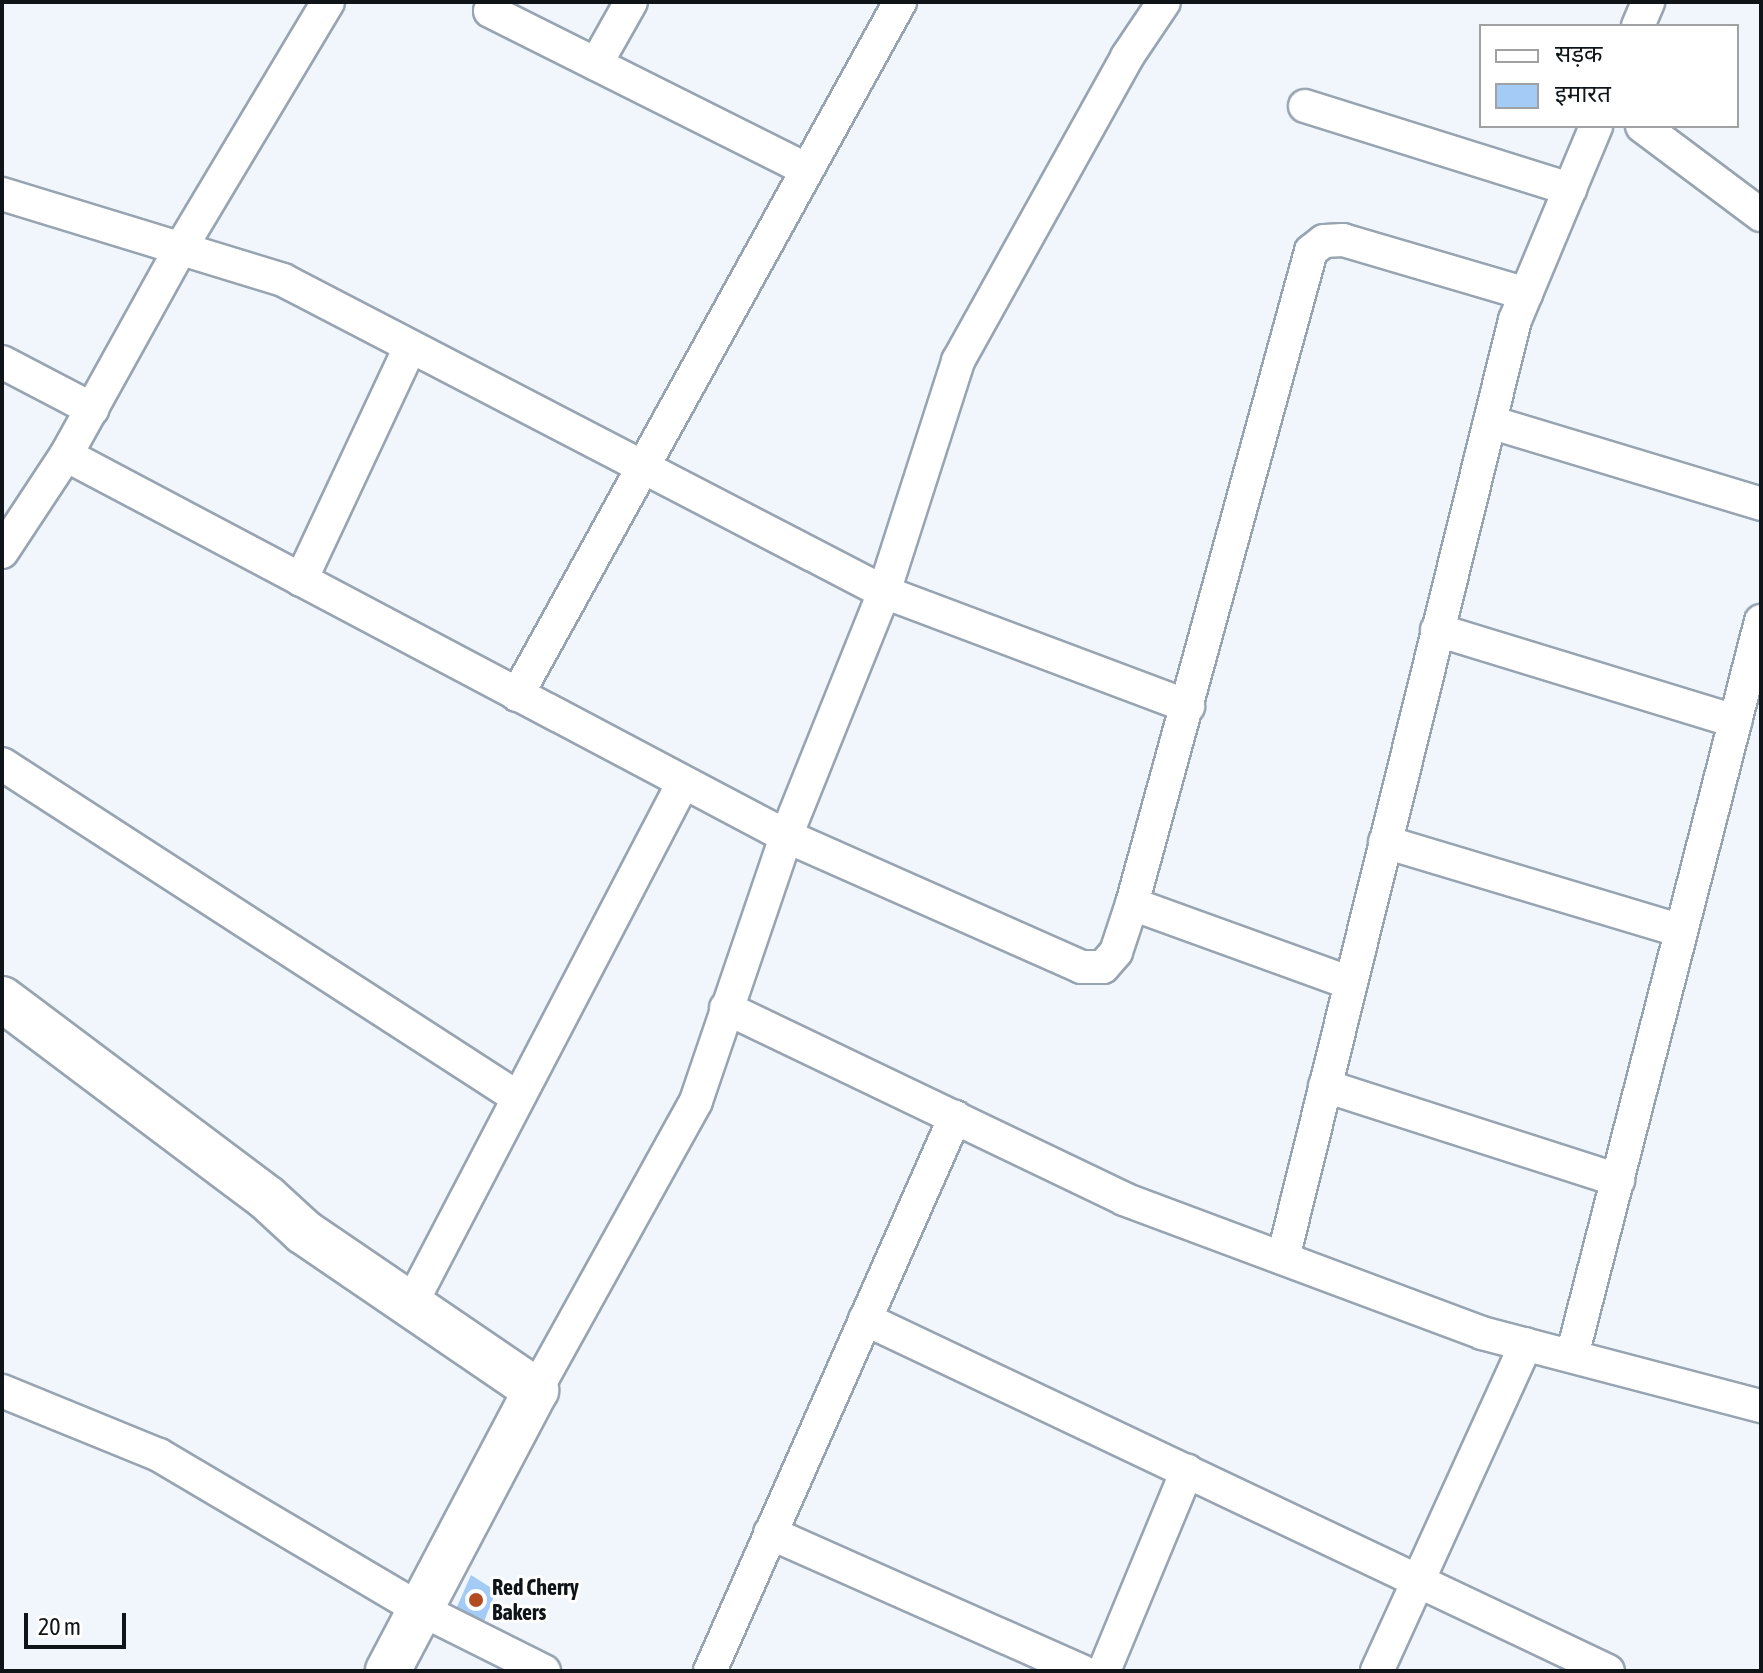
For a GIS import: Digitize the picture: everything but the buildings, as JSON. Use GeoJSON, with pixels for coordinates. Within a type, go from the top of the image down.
{"type":"FeatureCollection","features":[{"type":"Feature","properties":{"kind":"street"},"geometry":{"type":"LineString","coordinates":[[2,552],[66,455],[182,246],[328,2]]}},
{"type":"Feature","properties":{"kind":"street"},"geometry":{"type":"LineString","coordinates":[[596,64],[631,2]]}},
{"type":"Feature","properties":{"kind":"street"},"geometry":{"type":"LineString","coordinates":[[517,695],[639,468],[900,2]]}},
{"type":"Feature","properties":{"kind":"street"},"geometry":{"type":"LineString","coordinates":[[388,1671],[418,1608],[696,1101],[786,836],[884,592],[958,361],[1127,57],[1164,2]]}},
{"type":"Feature","properties":{"kind":"street"},"geometry":{"type":"LineString","coordinates":[[1639,24],[1648,2]]}},
{"type":"Feature","properties":{"kind":"street"},"geometry":{"type":"LineString","coordinates":[[490,11],[806,169]]}},
{"type":"Feature","properties":{"kind":"street"},"geometry":{"type":"LineString","coordinates":[[1305,106],[1570,189]]}},
{"type":"Feature","properties":{"kind":"street"},"geometry":{"type":"LineString","coordinates":[[1283,1258],[1490,422],[1526,294],[1595,128]]}},
{"type":"Feature","properties":{"kind":"street"},"geometry":{"type":"LineString","coordinates":[[1645,128],[1761,215]]}},
{"type":"Feature","properties":{"kind":"street"},"geometry":{"type":"LineString","coordinates":[[2,194],[182,246],[283,280],[639,468],[884,592],[1188,706]]}},
{"type":"Feature","properties":{"kind":"street"},"geometry":{"type":"LineString","coordinates":[[66,455],[786,836],[1081,967],[1103,967],[1116,952],[1132,904],[1311,251],[1324,241],[1343,240],[1526,294]]}},
{"type":"Feature","properties":{"kind":"street"},"geometry":{"type":"LineString","coordinates":[[301,580],[410,347]]}},
{"type":"Feature","properties":{"kind":"street"},"geometry":{"type":"LineString","coordinates":[[2,362],[92,409]]}},
{"type":"Feature","properties":{"kind":"street"},"geometry":{"type":"LineString","coordinates":[[1490,422],[1761,504]]}},
{"type":"Feature","properties":{"kind":"street"},"geometry":{"type":"LineString","coordinates":[[1572,1356],[1761,621]]}},
{"type":"Feature","properties":{"kind":"street"},"geometry":{"type":"LineString","coordinates":[[1437,630],[1735,721]]}},
{"type":"Feature","properties":{"kind":"street"},"geometry":{"type":"LineString","coordinates":[[2,764],[517,1097]]}},
{"type":"Feature","properties":{"kind":"street"},"geometry":{"type":"LineString","coordinates":[[410,1306],[683,783]]}},
{"type":"Feature","properties":{"kind":"street"},"geometry":{"type":"LineString","coordinates":[[1385,842],[1681,931]]}},
{"type":"Feature","properties":{"kind":"street"},"geometry":{"type":"LineString","coordinates":[[1132,904],[1350,983]]}},
{"type":"Feature","properties":{"kind":"street"},"geometry":{"type":"LineString","coordinates":[[2,999],[267,1198],[304,1232],[536,1390]]}},
{"type":"Feature","properties":{"kind":"street"},"geometry":{"type":"LineString","coordinates":[[726,1008],[1124,1199],[1526,1344],[1759,1397]]}},
{"type":"Feature","properties":{"kind":"street"},"geometry":{"type":"LineString","coordinates":[[1325,1086],[1618,1180]]}},
{"type":"Feature","properties":{"kind":"street"},"geometry":{"type":"LineString","coordinates":[[710,1671],[955,1117]]}},
{"type":"Feature","properties":{"kind":"street"},"geometry":{"type":"LineString","coordinates":[[865,1319],[1608,1671]]}},
{"type":"Feature","properties":{"kind":"street"},"geometry":{"type":"LineString","coordinates":[[1377,1671],[1526,1344]]}},
{"type":"Feature","properties":{"kind":"street"},"geometry":{"type":"LineString","coordinates":[[2,1391],[159,1455],[418,1608],[544,1671]]}},
{"type":"Feature","properties":{"kind":"street"},"geometry":{"type":"LineString","coordinates":[[1104,1671],[1187,1471]]}},
{"type":"Feature","properties":{"kind":"street"},"geometry":{"type":"LineString","coordinates":[[770,1533],[1082,1671]]}},
{"type":"Feature","properties":{"kind":"place","name":"Red Cherry Bakers"},"geometry":{"type":"Point","coordinates":[476,1600]}}]}
